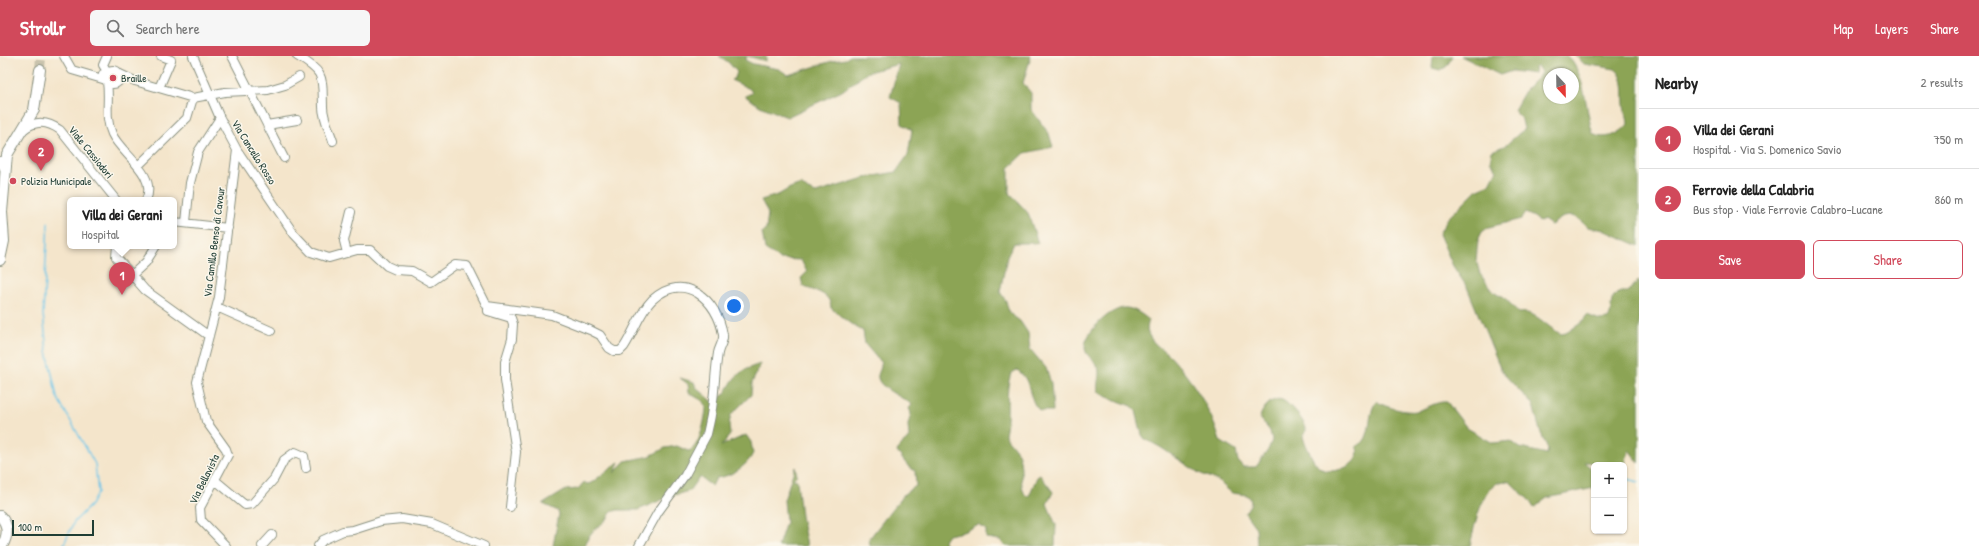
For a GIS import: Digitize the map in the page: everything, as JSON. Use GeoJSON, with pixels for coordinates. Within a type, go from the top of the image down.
{"type":"FeatureCollection","features":[{"type":"Feature","properties":{"kind":"main road"},"geometry":{"type":"LineString","coordinates":[[0,260],[4,241],[2,212],[3,165],[15,140],[23,130],[34,110],[40,70]]}},
{"type":"Feature","properties":{"kind":"main road"},"geometry":{"type":"LineString","coordinates":[[0,516],[7,529],[6,540],[2,546]]}},
{"type":"Feature","properties":{"kind":"street"},"geometry":{"type":"LineString","coordinates":[[64,56],[72,70],[93,77],[107,78]]}},
{"type":"Feature","properties":{"kind":"street"},"geometry":{"type":"LineString","coordinates":[[107,56],[103,65],[107,78],[109,98],[107,119],[112,135],[138,166],[146,182],[148,197]]}},
{"type":"Feature","properties":{"kind":"street"},"geometry":{"type":"LineString","coordinates":[[159,88],[171,60],[161,56]]}},
{"type":"Feature","properties":{"kind":"street","name":"Via Cancello Rosso"},"geometry":{"type":"LineString","coordinates":[[193,56],[220,118],[237,150],[294,234],[311,252],[329,258],[347,252]]}},
{"type":"Feature","properties":{"kind":"street"},"geometry":{"type":"LineString","coordinates":[[232,56],[284,158]]}},
{"type":"Feature","properties":{"kind":"street"},"geometry":{"type":"LineString","coordinates":[[297,56],[313,65],[320,75],[324,87],[323,109],[333,141]]}},
{"type":"Feature","properties":{"kind":"street"},"geometry":{"type":"LineString","coordinates":[[107,78],[113,70],[135,81],[193,98],[226,92],[268,90],[285,85],[300,77]]}},
{"type":"Feature","properties":{"kind":"street"},"geometry":{"type":"LineString","coordinates":[[109,98],[118,82],[120,76],[118,73]]}},
{"type":"Feature","properties":{"kind":"street"},"geometry":{"type":"LineString","coordinates":[[107,78],[112,85],[118,82],[135,81]]}},
{"type":"Feature","properties":{"kind":"street"},"geometry":{"type":"LineString","coordinates":[[138,166],[187,118],[193,98]]}},
{"type":"Feature","properties":{"kind":"street"},"geometry":{"type":"LineString","coordinates":[[23,130],[30,125],[41,122],[34,110]]}},
{"type":"Feature","properties":{"kind":"street"},"geometry":{"type":"LineString","coordinates":[[186,222],[190,183],[198,152],[220,118]]}},
{"type":"Feature","properties":{"kind":"street"},"geometry":{"type":"LineString","coordinates":[[267,125],[297,120]]}},
{"type":"Feature","properties":{"kind":"street","name":"Viale Cassiodori"},"geometry":{"type":"LineString","coordinates":[[41,122],[50,124],[60,130],[114,197]]}},
{"type":"Feature","properties":{"kind":"street","name":"Via Camillo Benso di Cavour"},"geometry":{"type":"LineString","coordinates":[[209,336],[217,307],[237,150]]}},
{"type":"Feature","properties":{"kind":"street"},"geometry":{"type":"LineString","coordinates":[[351,212],[344,241],[347,252],[370,250],[387,266],[396,270],[412,272],[430,282],[455,265],[468,266],[488,311],[511,318],[513,324],[512,339],[505,362],[516,452],[510,507]]}},
{"type":"Feature","properties":{"kind":"street"},"geometry":{"type":"LineString","coordinates":[[177,222],[228,228]]}},
{"type":"Feature","properties":{"kind":"street"},"geometry":{"type":"LineString","coordinates":[[117,249],[116,257],[123,267],[145,290],[209,336]]}},
{"type":"Feature","properties":{"kind":"street"},"geometry":{"type":"LineString","coordinates":[[132,275],[146,262],[154,249]]}},
{"type":"Feature","properties":{"kind":"street"},"geometry":{"type":"LineString","coordinates":[[487,306],[552,315],[600,335],[609,348],[614,351],[620,351],[624,347],[640,316],[653,300],[669,290],[682,287],[696,291],[702,295],[718,318],[723,337],[718,352],[711,416],[707,434],[685,475],[658,512],[639,546]]}},
{"type":"Feature","properties":{"kind":"street"},"geometry":{"type":"LineString","coordinates":[[217,307],[271,331]]}},
{"type":"Feature","properties":{"kind":"street","name":"Via Bellavista"},"geometry":{"type":"LineString","coordinates":[[209,336],[197,382],[206,421],[226,449],[228,455],[200,508],[201,520],[226,546]]}},
{"type":"Feature","properties":{"kind":"street"},"geometry":{"type":"LineString","coordinates":[[215,480],[245,505],[252,504],[274,479],[284,460],[288,456],[295,452],[300,453],[306,461],[306,468]]}},
{"type":"Feature","properties":{"kind":"street"},"geometry":{"type":"LineString","coordinates":[[318,546],[323,540],[342,531],[353,530],[381,520],[402,519],[432,524],[484,546]]}},
{"type":"Feature","properties":{"kind":"street"},"geometry":{"type":"LineString","coordinates":[[262,546],[272,535]]}},
{"type":"Feature","properties":{"kind":"green space"},"geometry":{"type":"Polygon","coordinates":[[[719,56],[747,56],[745,60],[753,64],[779,69],[788,75],[832,61],[846,59],[850,56],[1031,56],[1023,83],[1031,93],[1031,109],[1049,134],[1053,147],[1025,153],[1009,168],[1009,192],[1028,213],[1038,243],[1014,243],[1007,257],[1000,292],[1006,301],[1009,313],[1020,321],[1028,333],[1030,349],[1046,368],[1051,383],[1053,411],[1040,411],[1033,401],[1026,379],[1017,370],[1011,373],[1008,388],[1005,435],[1019,456],[1022,486],[1025,495],[1029,496],[1037,477],[1040,475],[1053,492],[1047,504],[1056,525],[1055,546],[1006,546],[1000,540],[986,538],[986,530],[979,525],[963,532],[948,535],[944,541],[946,546],[870,546],[869,539],[904,494],[916,486],[915,471],[908,466],[897,452],[899,447],[909,438],[908,425],[911,413],[909,408],[912,405],[888,390],[880,382],[878,376],[881,363],[865,344],[863,331],[831,308],[828,298],[824,295],[803,286],[801,278],[807,272],[801,260],[780,259],[765,249],[762,232],[766,230],[768,213],[761,200],[778,195],[801,184],[808,190],[816,193],[864,178],[896,172],[908,155],[912,130],[902,124],[901,103],[890,97],[899,64],[868,72],[842,91],[787,117],[760,106],[745,96],[752,93],[750,89],[731,80],[735,78],[737,72],[728,62],[719,56]]]}},
{"type":"Feature","properties":{"kind":"green space"},"geometry":{"type":"Polygon","coordinates":[[[747,56],[766,56],[766,61],[747,56]]]}},
{"type":"Feature","properties":{"kind":"green space"},"geometry":{"type":"Polygon","coordinates":[[[1433,56],[1453,56],[1446,67],[1440,70],[1432,68],[1433,56]]]}},
{"type":"Feature","properties":{"kind":"green space"},"geometry":{"type":"Polygon","coordinates":[[[1461,56],[1567,56],[1576,68],[1543,68],[1543,104],[1579,104],[1579,75],[1593,134],[1607,137],[1621,131],[1628,124],[1624,108],[1621,76],[1615,69],[1584,64],[1576,56],[1639,56],[1639,246],[1604,230],[1588,227],[1572,216],[1563,217],[1551,225],[1544,220],[1540,222],[1534,217],[1525,213],[1521,219],[1489,227],[1482,232],[1478,240],[1476,260],[1480,274],[1493,291],[1498,295],[1503,296],[1519,313],[1536,316],[1561,334],[1566,333],[1581,323],[1587,315],[1600,320],[1608,319],[1614,296],[1620,292],[1628,292],[1639,280],[1639,463],[1629,450],[1625,462],[1585,462],[1591,469],[1591,489],[1547,498],[1534,508],[1529,500],[1510,482],[1501,482],[1493,486],[1481,505],[1470,546],[1257,546],[1256,528],[1245,513],[1251,503],[1250,498],[1247,495],[1232,493],[1218,481],[1199,473],[1160,447],[1145,439],[1142,435],[1136,411],[1132,406],[1107,397],[1098,391],[1098,367],[1085,350],[1086,341],[1089,334],[1100,321],[1121,308],[1133,310],[1142,314],[1149,320],[1147,329],[1150,337],[1170,356],[1194,385],[1212,418],[1220,441],[1236,451],[1238,461],[1243,467],[1256,467],[1268,450],[1272,440],[1270,431],[1260,418],[1262,411],[1268,404],[1278,399],[1288,404],[1303,422],[1306,429],[1303,437],[1312,458],[1317,466],[1325,470],[1339,470],[1352,463],[1356,458],[1358,452],[1356,446],[1362,443],[1368,433],[1372,412],[1377,401],[1390,407],[1413,411],[1447,402],[1467,428],[1493,443],[1511,441],[1520,448],[1547,454],[1548,449],[1540,431],[1533,405],[1502,372],[1467,287],[1453,266],[1439,234],[1447,219],[1476,190],[1490,184],[1497,170],[1490,161],[1492,151],[1506,145],[1524,129],[1522,120],[1514,110],[1526,89],[1541,72],[1536,66],[1534,68],[1535,74],[1512,71],[1500,75],[1461,56]]]}},
{"type":"Feature","properties":{"kind":"green space"},"geometry":{"type":"Polygon","coordinates":[[[760,364],[752,383],[751,395],[731,415],[729,424],[730,435],[721,446],[746,435],[751,442],[753,453],[751,458],[743,466],[727,476],[716,478],[712,486],[699,477],[689,491],[671,496],[638,510],[618,510],[611,512],[605,521],[591,533],[585,546],[553,546],[559,514],[558,511],[543,504],[566,490],[578,489],[584,482],[587,484],[591,483],[619,462],[614,473],[625,461],[650,456],[665,448],[677,446],[688,451],[696,445],[702,432],[706,406],[703,401],[689,393],[688,384],[680,378],[694,382],[696,387],[717,405],[718,398],[725,393],[736,376],[760,364]]]}},
{"type":"Feature","properties":{"kind":"green space"},"geometry":{"type":"Polygon","coordinates":[[[795,467],[797,475],[793,479],[797,480],[801,516],[807,546],[778,546],[786,522],[784,500],[795,467]]]}},
{"type":"Feature","properties":{"kind":"waterway"},"geometry":{"type":"LineString","coordinates":[[48,223],[43,314],[47,351],[57,397],[95,464],[98,492],[91,505],[74,522],[63,546]]}},
{"type":"Feature","properties":{"kind":"waterway"},"geometry":{"type":"LineString","coordinates":[[1627,479],[1639,482]]}},
{"type":"Feature","properties":{"kind":"tunnel"},"geometry":{"type":"LineString","coordinates":[[40,70],[41,56]]}},
{"type":"Feature","properties":{"kind":"place","name":"Braille"},"geometry":{"type":"Point","coordinates":[113,78]}},
{"type":"Feature","properties":{"kind":"place","name":"Ferrovie della Calabria"},"geometry":{"type":"Point","coordinates":[41,171]}},
{"type":"Feature","properties":{"kind":"place","name":"Polizia Municipale"},"geometry":{"type":"Point","coordinates":[13,181]}},
{"type":"Feature","properties":{"kind":"place","name":"Villa dei Gerani"},"geometry":{"type":"Point","coordinates":[122,295]}}]}
